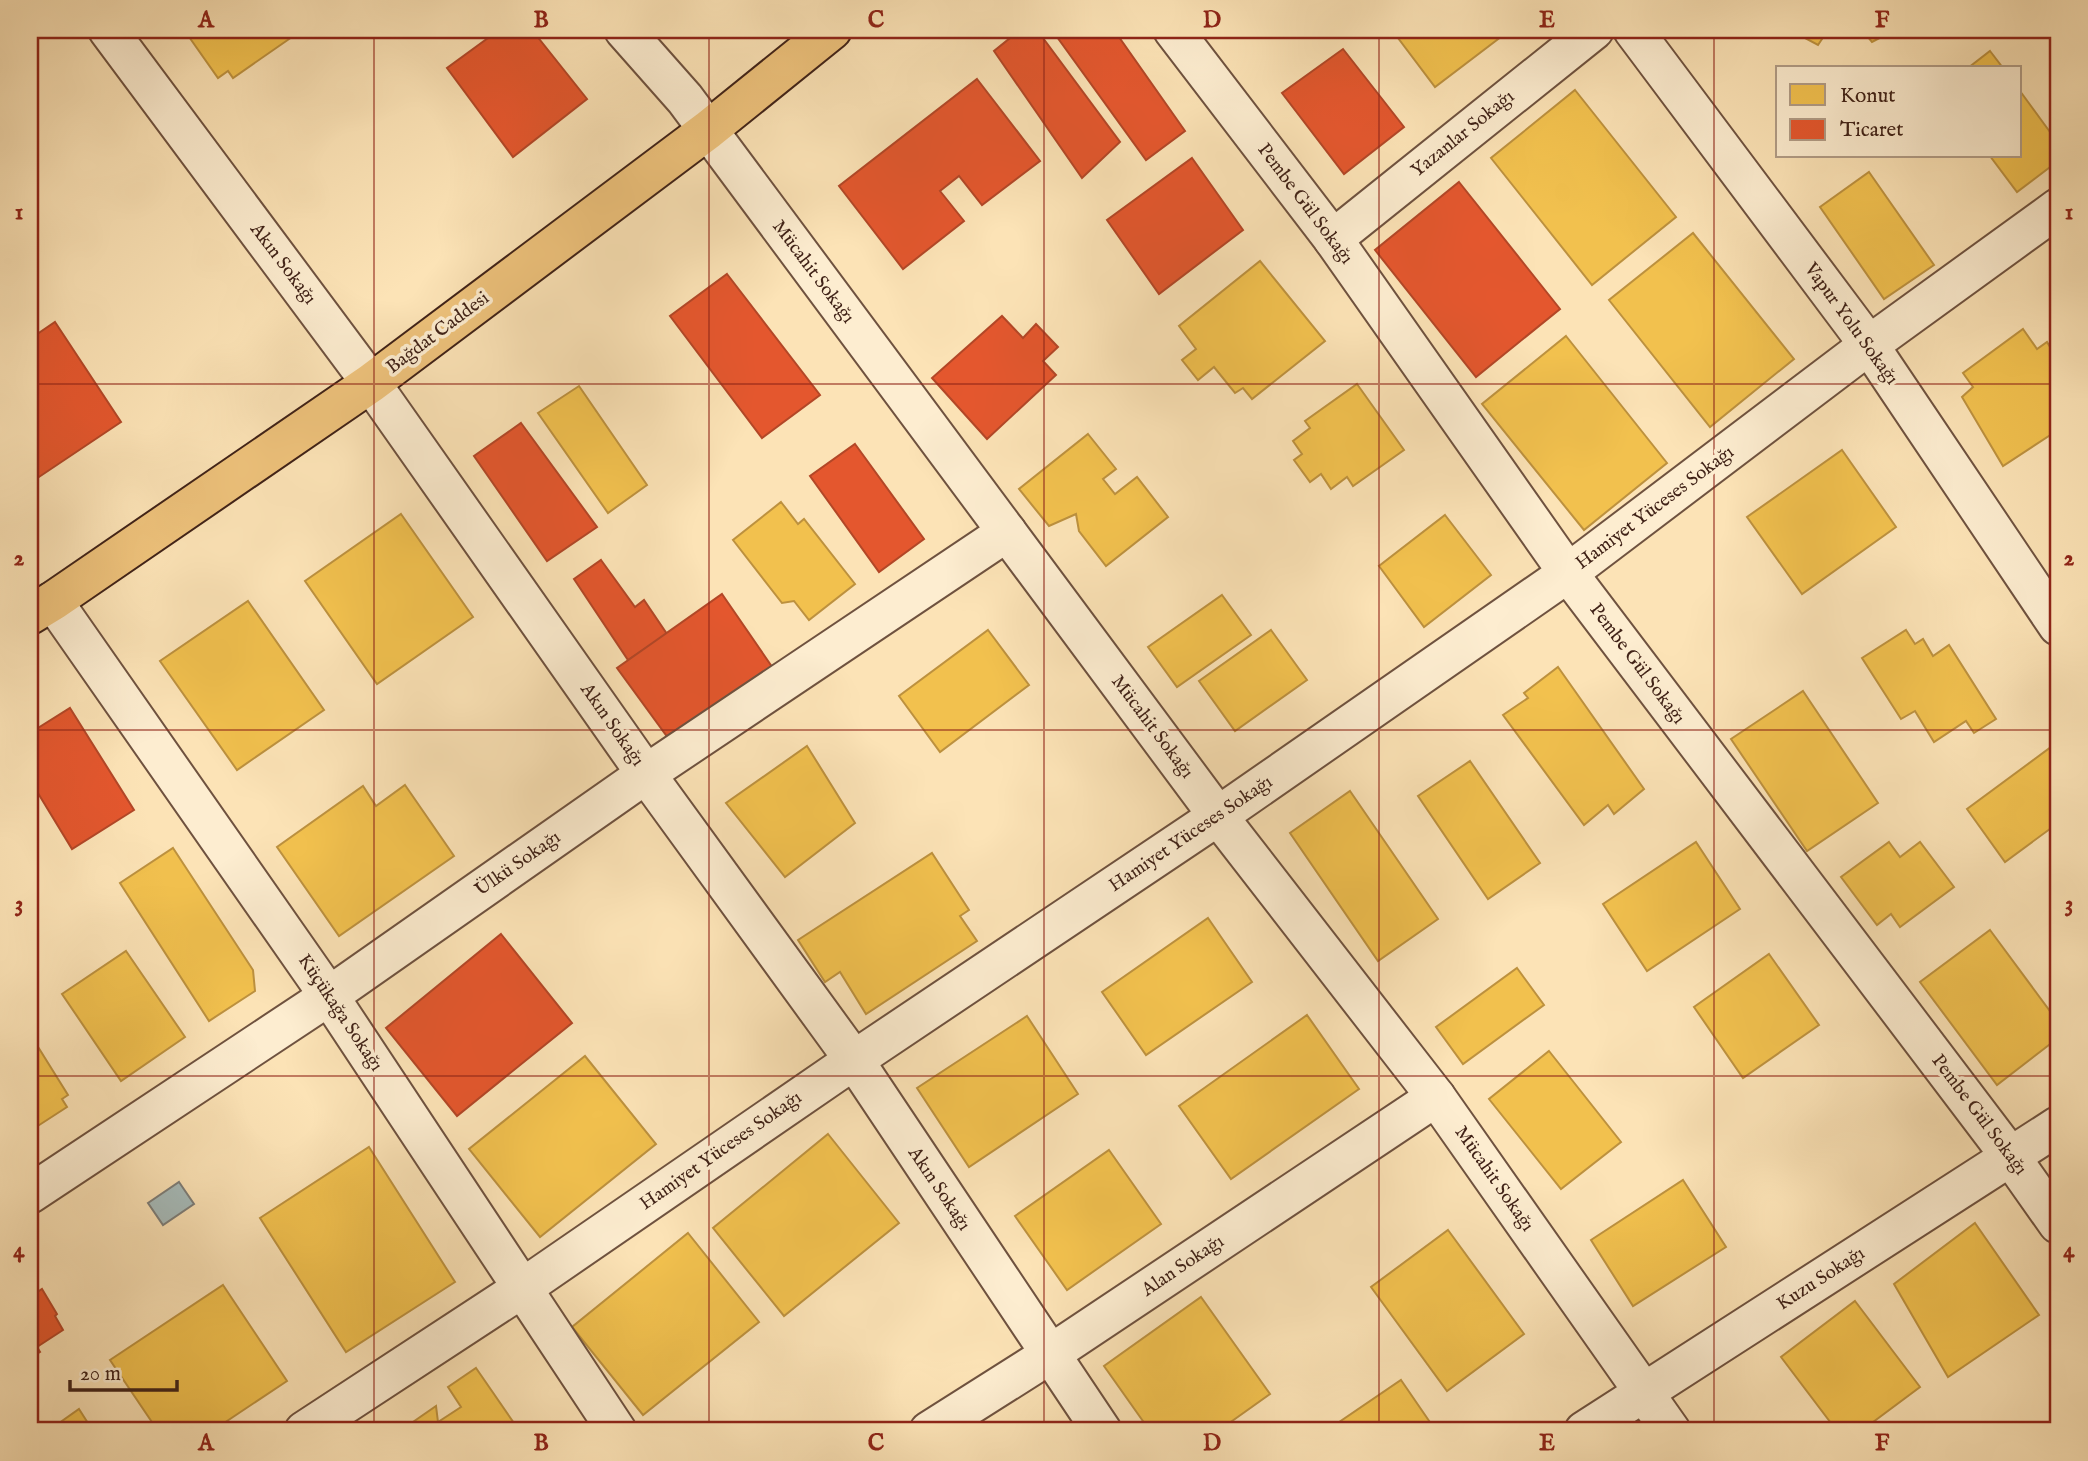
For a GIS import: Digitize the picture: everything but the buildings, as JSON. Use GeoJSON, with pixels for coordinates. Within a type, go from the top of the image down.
{"type":"FeatureCollection","features":[{"type":"Feature","properties":{"kind":"main road","name":"Bağdat Caddesi"},"geometry":{"type":"LineString","coordinates":[[41,608],[371,383],[708,130],[832,30]]}},
{"type":"Feature","properties":{"kind":"street","name":"Akın Sokağı"},"geometry":{"type":"LineString","coordinates":[[108,30],[371,383],[646,774],[853,1060],[1102,1431]]}},
{"type":"Feature","properties":{"kind":"street","name":"Mücahit Sokağı"},"geometry":{"type":"LineString","coordinates":[[624,30],[685,99],[1219,816],[1436,1097],[1671,1431]]}},
{"type":"Feature","properties":{"kind":"street","name":"Pembe Gül Sokağı"},"geometry":{"type":"LineString","coordinates":[[1173,30],[1333,239],[1568,573],[2010,1156],[2058,1224]]}},
{"type":"Feature","properties":{"kind":"street","name":"Yazanlar Sokağı"},"geometry":{"type":"LineString","coordinates":[[1333,239],[1594,30]]}},
{"type":"Feature","properties":{"kind":"street","name":"Vapur Yolu Sokağı"},"geometry":{"type":"LineString","coordinates":[[1633,30],[1868,345],[2058,626]]}},
{"type":"Feature","properties":{"kind":"street","name":"Hamiyet Yüceses Sokağı"},"geometry":{"type":"LineString","coordinates":[[304,1431],[524,1287],[853,1060],[1219,816],[1568,573],[1868,345],[2058,208]]}},
{"type":"Feature","properties":{"kind":"street","name":"Ülkü Sokağı"},"geometry":{"type":"LineString","coordinates":[[30,1194],[329,996],[646,774],[1007,532]]}},
{"type":"Feature","properties":{"kind":"street","name":"Küçükağa Sokağı"},"geometry":{"type":"LineString","coordinates":[[41,608],[329,996],[617,1431]]}},
{"type":"Feature","properties":{"kind":"street","name":"Alan Sokağı"},"geometry":{"type":"LineString","coordinates":[[929,1431],[1049,1355],[1436,1097]]}},
{"type":"Feature","properties":{"kind":"street","name":"Kuzu Sokağı"},"geometry":{"type":"LineString","coordinates":[[1584,1431],[2058,1126]]}},
{"type":"Feature","properties":{"kind":"shaded area"},"geometry":{"type":"Polygon","coordinates":[[[179,1182],[194,1204],[163,1225],[148,1203],[179,1182]]]}}]}
